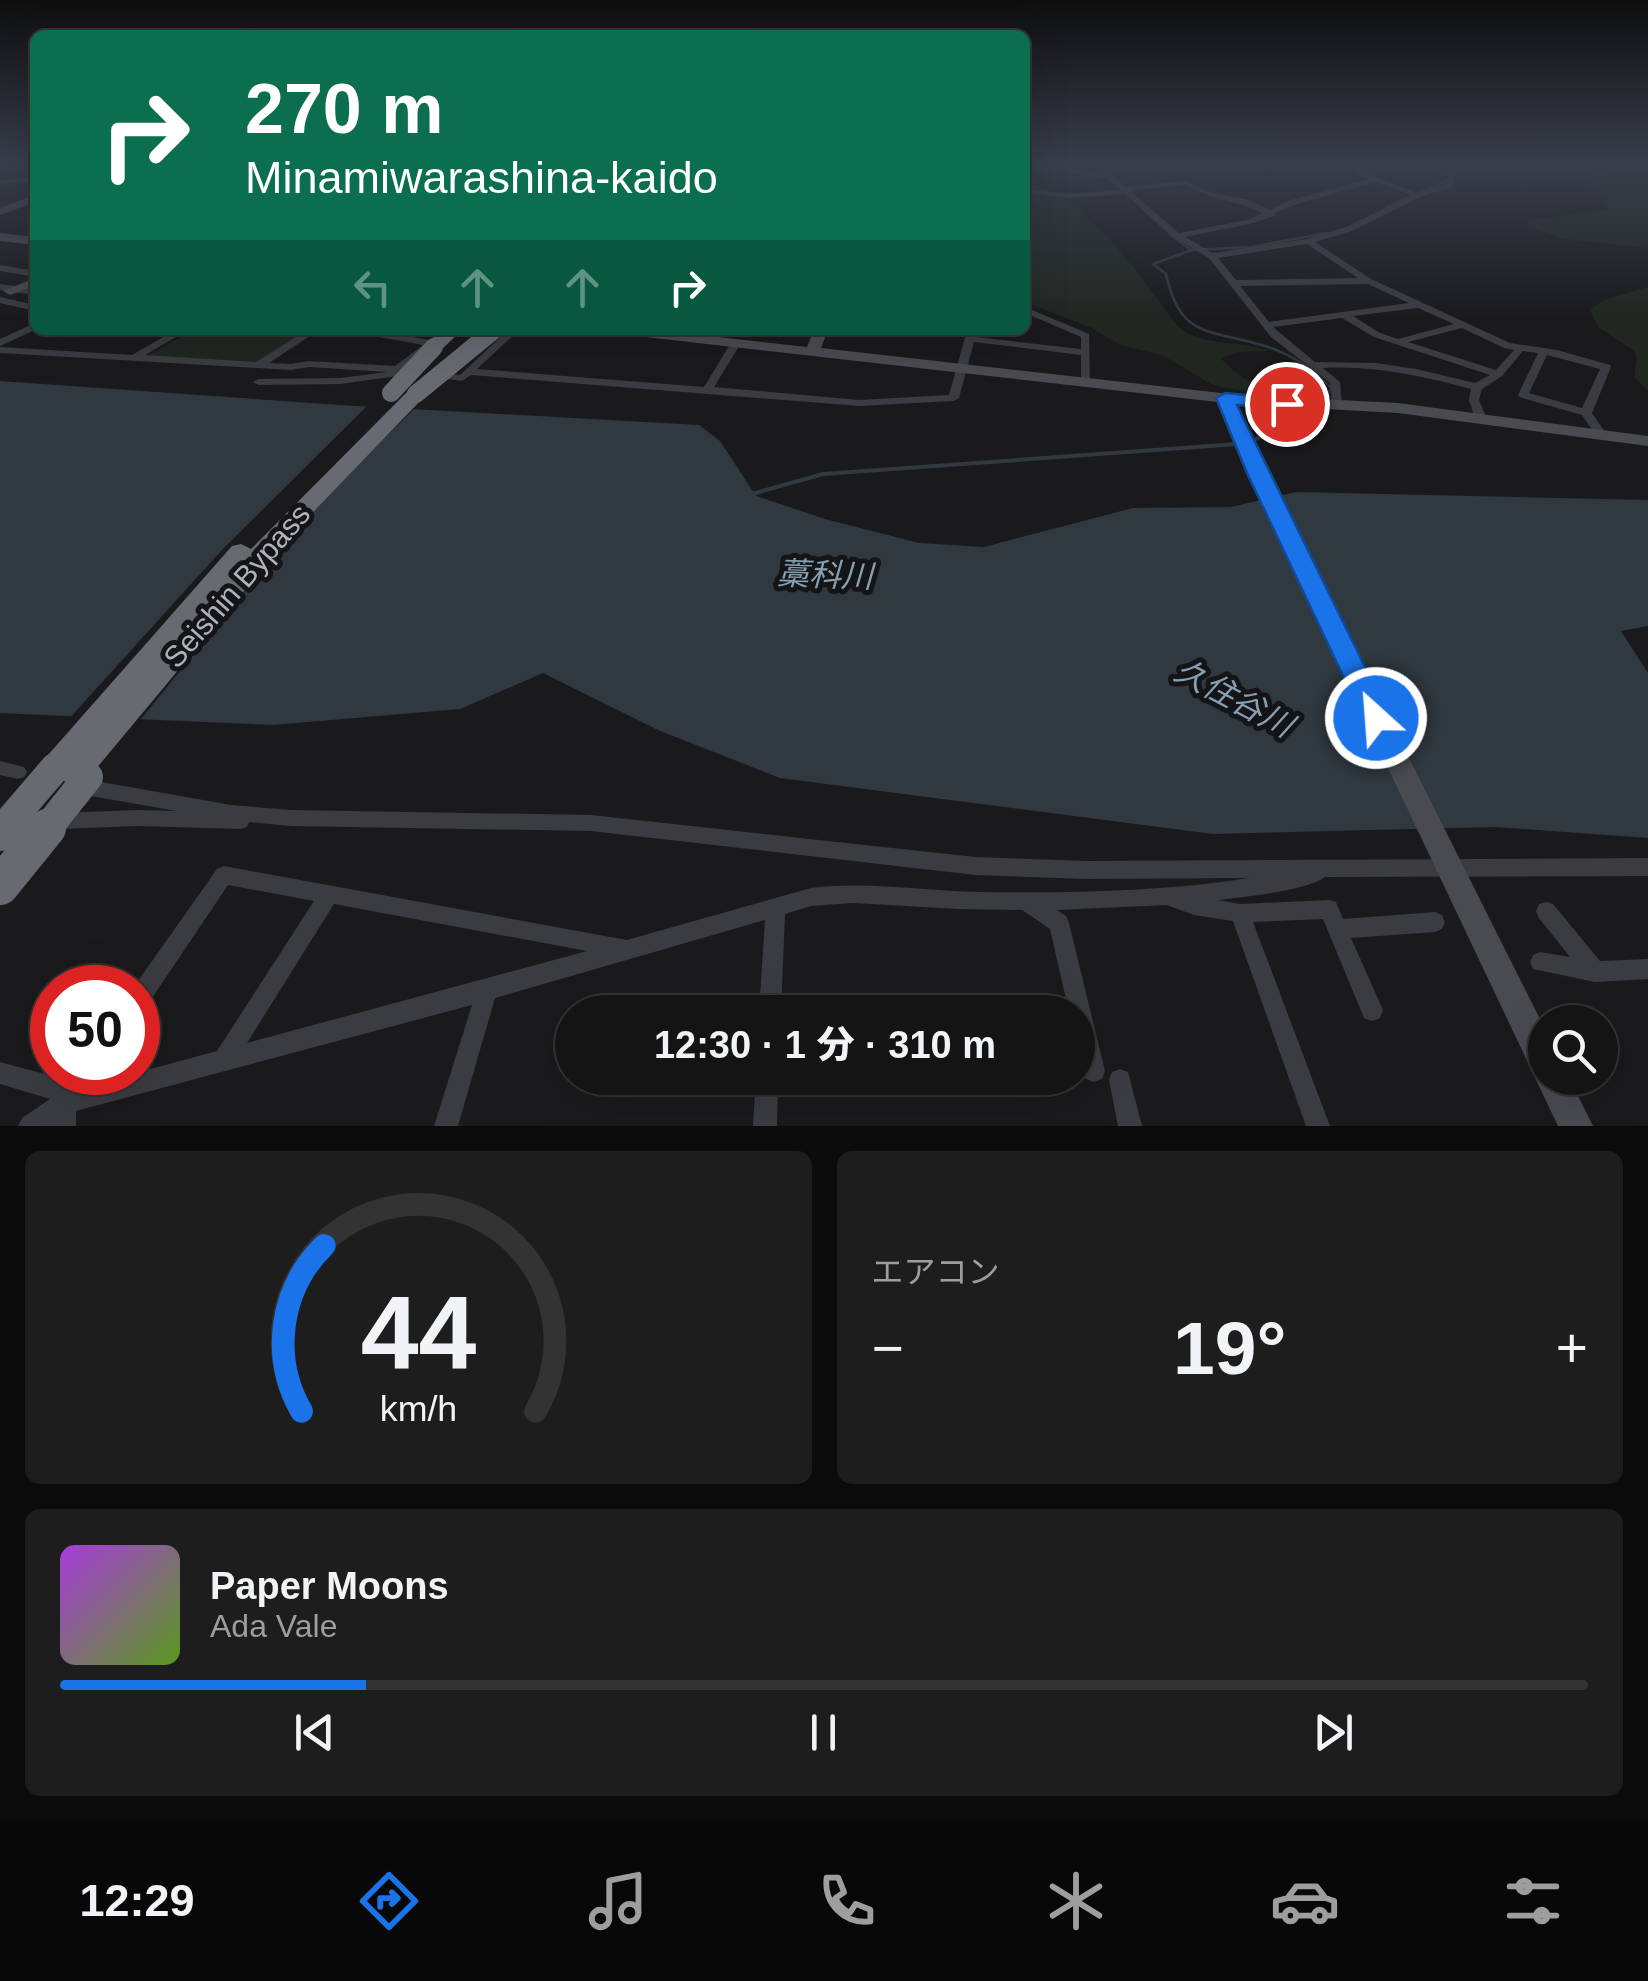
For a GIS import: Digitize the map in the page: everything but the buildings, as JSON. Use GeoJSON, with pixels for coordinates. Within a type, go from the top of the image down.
{"type":"FeatureCollection","features":[{"type":"Feature","properties":{"kind":"highway"},"geometry":{"type":"LineString","coordinates":[[346,453],[447,335]]}},
{"type":"Feature","properties":{"kind":"highway","name":"Seishin Bypass"},"geometry":{"type":"LineString","coordinates":[[0,835],[346,453],[464,335]]}},
{"type":"Feature","properties":{"kind":"highway","name":"Seishin Bypass"},"geometry":{"type":"LineString","coordinates":[[346,453],[488,335]]}},
{"type":"Feature","properties":{"kind":"highway"},"geometry":{"type":"LineString","coordinates":[[346,453],[504,335]]}},
{"type":"Feature","properties":{"kind":"highway"},"geometry":{"type":"LineString","coordinates":[[0,810],[193,621]]}},
{"type":"Feature","properties":{"kind":"highway"},"geometry":{"type":"LineString","coordinates":[[0,886],[193,621]]}},
{"type":"Feature","properties":{"kind":"highway","name":"Seishin Bypass"},"geometry":{"type":"LineString","coordinates":[[0,860],[193,621]]}},
{"type":"Feature","properties":{"kind":"main road"},"geometry":{"type":"LineString","coordinates":[[0,236],[30,240]]}},
{"type":"Feature","properties":{"kind":"main road"},"geometry":{"type":"LineString","coordinates":[[5,292],[30,284]]}},
{"type":"Feature","properties":{"kind":"main road"},"geometry":{"type":"LineString","coordinates":[[663,335],[1225,398],[1380,406],[1648,441]]}},
{"type":"Feature","properties":{"kind":"main road"},"geometry":{"type":"LineString","coordinates":[[812,352],[818,335]]}},
{"type":"Feature","properties":{"kind":"main road"},"geometry":{"type":"LineString","coordinates":[[1225,398],[1257,473],[1528,1028]]}},
{"type":"Feature","properties":{"kind":"main road"},"geometry":{"type":"LineString","coordinates":[[1560,1095],[1576,1126]]}},
{"type":"Feature","properties":{"kind":"street"},"geometry":{"type":"LineString","coordinates":[[1153,215],[1177,236],[1212,256],[1274,336],[1334,382],[1336,406]]}},
{"type":"Feature","properties":{"kind":"street"},"geometry":{"type":"LineString","coordinates":[[1177,236],[1270,215]]}},
{"type":"Feature","properties":{"kind":"street"},"geometry":{"type":"LineString","coordinates":[[1212,256],[1308,241],[1349,229],[1378,215]]}},
{"type":"Feature","properties":{"kind":"street"},"geometry":{"type":"LineString","coordinates":[[1308,241],[1369,281],[1519,350],[1544,351],[1606,367],[1586,413]]}},
{"type":"Feature","properties":{"kind":"street"},"geometry":{"type":"LineString","coordinates":[[0,268],[30,273]]}},
{"type":"Feature","properties":{"kind":"street"},"geometry":{"type":"LineString","coordinates":[[1233,283],[1369,281]]}},
{"type":"Feature","properties":{"kind":"street"},"geometry":{"type":"LineString","coordinates":[[5,292],[30,305]]}},
{"type":"Feature","properties":{"kind":"street"},"geometry":{"type":"LineString","coordinates":[[1267,326],[1418,304]]}},
{"type":"Feature","properties":{"kind":"street"},"geometry":{"type":"LineString","coordinates":[[1030,312],[1086,336],[1086,382]]}},
{"type":"Feature","properties":{"kind":"street"},"geometry":{"type":"LineString","coordinates":[[1345,316],[1377,335],[1498,374]]}},
{"type":"Feature","properties":{"kind":"street"},"geometry":{"type":"LineString","coordinates":[[1400,341],[1462,324]]}},
{"type":"Feature","properties":{"kind":"street"},"geometry":{"type":"LineString","coordinates":[[0,347],[30,329]]}},
{"type":"Feature","properties":{"kind":"street"},"geometry":{"type":"LineString","coordinates":[[134,357],[174,335]]}},
{"type":"Feature","properties":{"kind":"street"},"geometry":{"type":"LineString","coordinates":[[260,364],[306,335]]}},
{"type":"Feature","properties":{"kind":"street"},"geometry":{"type":"LineString","coordinates":[[385,335],[430,343]]}},
{"type":"Feature","properties":{"kind":"street"},"geometry":{"type":"LineString","coordinates":[[0,347],[260,364],[397,368],[443,335]]}},
{"type":"Feature","properties":{"kind":"street"},"geometry":{"type":"LineString","coordinates":[[451,377],[462,378],[470,372],[506,335]]}},
{"type":"Feature","properties":{"kind":"street"},"geometry":{"type":"LineString","coordinates":[[470,372],[859,403],[910,402],[956,397],[971,335],[1085,352]]}},
{"type":"Feature","properties":{"kind":"street"},"geometry":{"type":"LineString","coordinates":[[707,390],[736,343]]}},
{"type":"Feature","properties":{"kind":"street"},"geometry":{"type":"LineString","coordinates":[[1481,419],[1474,400],[1477,387],[1498,374],[1519,350]]}},
{"type":"Feature","properties":{"kind":"street"},"geometry":{"type":"LineString","coordinates":[[1544,351],[1523,395],[1586,413],[1601,435]]}},
{"type":"Feature","properties":{"kind":"street"},"geometry":{"type":"LineString","coordinates":[[1314,364],[1344,362],[1404,368],[1477,387]]}},
{"type":"Feature","properties":{"kind":"street"},"geometry":{"type":"LineString","coordinates":[[258,382],[357,379],[401,373],[397,368]]}},
{"type":"Feature","properties":{"kind":"street"},"geometry":{"type":"LineString","coordinates":[[76,785],[230,813],[291,818]]}},
{"type":"Feature","properties":{"kind":"street"},"geometry":{"type":"LineString","coordinates":[[60,822],[291,818],[591,823],[975,866],[1340,868],[1447,862],[1648,867]]}},
{"type":"Feature","properties":{"kind":"street"},"geometry":{"type":"LineString","coordinates":[[0,835],[43,844],[44,849],[0,905]]}},
{"type":"Feature","properties":{"kind":"street"},"geometry":{"type":"LineString","coordinates":[[30,1126],[224,1060],[487,990],[626,948],[847,892],[1022,900],[1164,895],[1286,881],[1340,868]]}},
{"type":"Feature","properties":{"kind":"street"},"geometry":{"type":"LineString","coordinates":[[160,967],[224,875],[626,948]]}},
{"type":"Feature","properties":{"kind":"street"},"geometry":{"type":"LineString","coordinates":[[224,1060],[330,893]]}},
{"type":"Feature","properties":{"kind":"street"},"geometry":{"type":"LineString","coordinates":[[1164,895],[1194,906],[1240,913],[1330,909],[1372,1010]]}},
{"type":"Feature","properties":{"kind":"street"},"geometry":{"type":"LineString","coordinates":[[1022,900],[1059,923],[1076,995]]}},
{"type":"Feature","properties":{"kind":"street"},"geometry":{"type":"LineString","coordinates":[[771,995],[775,909]]}},
{"type":"Feature","properties":{"kind":"street"},"geometry":{"type":"LineString","coordinates":[[1546,911],[1595,972]]}},
{"type":"Feature","properties":{"kind":"street"},"geometry":{"type":"LineString","coordinates":[[1240,913],[1318,1126]]}},
{"type":"Feature","properties":{"kind":"street"},"geometry":{"type":"LineString","coordinates":[[1339,929],[1436,922]]}},
{"type":"Feature","properties":{"kind":"street"},"geometry":{"type":"LineString","coordinates":[[1540,962],[1595,972],[1648,969]]}},
{"type":"Feature","properties":{"kind":"street"},"geometry":{"type":"LineString","coordinates":[[446,1126],[487,990]]}},
{"type":"Feature","properties":{"kind":"street"},"geometry":{"type":"LineString","coordinates":[[0,1074],[56,1088],[64,1114]]}},
{"type":"Feature","properties":{"kind":"street"},"geometry":{"type":"LineString","coordinates":[[1120,1080],[1130,1126]]}},
{"type":"Feature","properties":{"kind":"street"},"geometry":{"type":"LineString","coordinates":[[765,1126],[766,1095]]}},
{"type":"Feature","properties":{"kind":"shaded area"},"geometry":{"type":"Polygon","coordinates":[[[1030,215],[1085,215],[1125,257],[1182,329],[1205,339],[1270,351],[1240,352],[1220,358],[1239,375],[1271,388],[1309,392],[1248,392],[1213,385],[1162,355],[1120,345],[1092,328],[1030,304],[1030,215]]]}},
{"type":"Feature","properties":{"kind":"shaded area"},"geometry":{"type":"Polygon","coordinates":[[[1569,215],[1648,215],[1648,248],[1565,239],[1527,226],[1530,220],[1569,215]]]}},
{"type":"Feature","properties":{"kind":"shaded area"},"geometry":{"type":"Polygon","coordinates":[[[1648,287],[1648,390],[1634,377],[1634,351],[1598,327],[1590,310],[1604,300],[1648,287]]]}},
{"type":"Feature","properties":{"kind":"shaded area"},"geometry":{"type":"Polygon","coordinates":[[[184,335],[302,335],[258,362],[147,356],[184,335]]]}},
{"type":"Feature","properties":{"kind":"water"},"geometry":{"type":"Polygon","coordinates":[[[0,381],[699,425],[720,441],[756,496],[919,543],[984,547],[1133,508],[1231,507],[1296,492],[1648,500],[1648,626],[1621,631],[1648,673],[1648,838],[1495,827],[1213,834],[780,778],[658,730],[543,673],[460,709],[273,725],[0,713],[0,381]]]}},
{"type":"Feature","properties":{"kind":"pier"},"geometry":{"type":"Polygon","coordinates":[[[371,402],[419,404],[306,516],[137,724],[66,722],[221,551],[371,402]]]}},
{"type":"Feature","properties":{"kind":"waterway"},"geometry":{"type":"LineString","coordinates":[[1327,233],[1251,247],[1192,250],[1153,264],[1166,274],[1172,295],[1189,321],[1292,358],[1331,388],[1328,394]]}},
{"type":"Feature","properties":{"kind":"waterway"},"geometry":{"type":"LineString","coordinates":[[1171,235],[1191,250]]}},
{"type":"Feature","properties":{"kind":"waterway"},"geometry":{"type":"LineString","coordinates":[[1248,443],[1297,419]]}},
{"type":"Feature","properties":{"kind":"waterway"},"geometry":{"type":"LineString","coordinates":[[752,494],[823,474],[1238,444]]}},
{"type":"Feature","properties":{"kind":"route"},"geometry":{"type":"LineString","coordinates":[[1287,404],[1225,398],[1257,473],[1376,718]]}},
{"type":"Feature","properties":{"kind":"water label","name":"藁科川"},"geometry":{"type":"Point","coordinates":[825,575]}},
{"type":"Feature","properties":{"kind":"water label","name":"久住谷川"},"geometry":{"type":"Point","coordinates":[1234,698]}}]}
